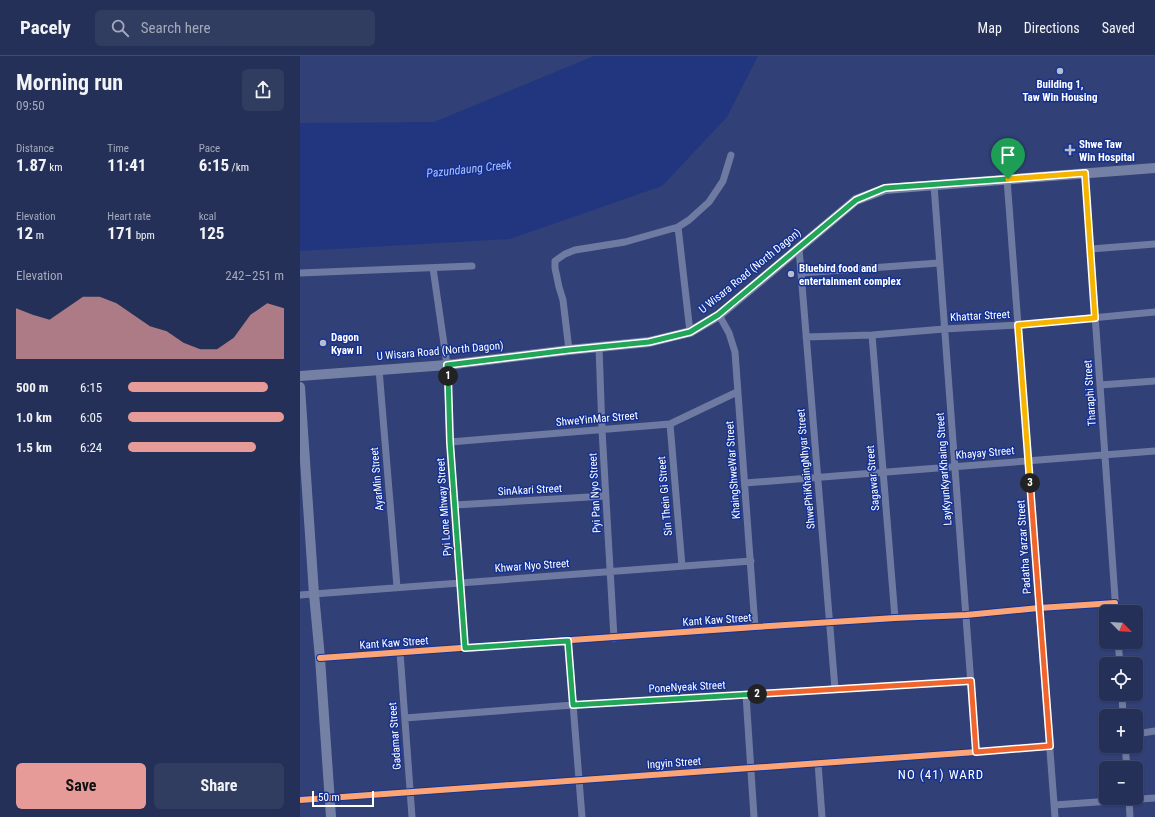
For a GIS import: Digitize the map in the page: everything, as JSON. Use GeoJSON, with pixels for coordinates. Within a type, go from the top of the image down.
{"type":"FeatureCollection","features":[{"type":"Feature","properties":{"kind":"main road","name":"U Wisara Road (North Dagon)"},"geometry":{"type":"LineString","coordinates":[[300,376],[447,365],[649,342],[690,332],[718,315],[856,200],[885,188],[1155,168]]}},
{"type":"Feature","properties":{"kind":"main road"},"geometry":{"type":"LineString","coordinates":[[300,387],[331,817]]}},
{"type":"Feature","properties":{"kind":"street"},"geometry":{"type":"LineString","coordinates":[[569,350],[563,300],[558,287],[555,261],[574,250],[625,242],[678,227],[690,220],[709,202],[723,181],[731,155]]}},
{"type":"Feature","properties":{"kind":"street","name":"Tharaphi Street"},"geometry":{"type":"LineString","coordinates":[[1085,173],[1115,603]]}},
{"type":"Feature","properties":{"kind":"street","name":"Padatha Yarzar Street"},"geometry":{"type":"LineString","coordinates":[[1008,179],[1055,817]]}},
{"type":"Feature","properties":{"kind":"street","name":"LayKyunKyarKhaing Street"},"geometry":{"type":"LineString","coordinates":[[934,185],[976,752]]}},
{"type":"Feature","properties":{"kind":"street"},"geometry":{"type":"LineString","coordinates":[[678,227],[690,332]]}},
{"type":"Feature","properties":{"kind":"street"},"geometry":{"type":"LineString","coordinates":[[1090,249],[1155,244]]}},
{"type":"Feature","properties":{"kind":"street","name":"ShwePhiKhaingNhyar Street"},"geometry":{"type":"LineString","coordinates":[[799,248],[835,689]]}},
{"type":"Feature","properties":{"kind":"street"},"geometry":{"type":"LineString","coordinates":[[801,273],[939,263]]}},
{"type":"Feature","properties":{"kind":"street"},"geometry":{"type":"LineString","coordinates":[[300,273],[472,266]]}},
{"type":"Feature","properties":{"kind":"street","name":"Pyi Lone Mhway Street"},"geometry":{"type":"LineString","coordinates":[[433,268],[447,365],[450,442],[465,648]]}},
{"type":"Feature","properties":{"kind":"street","name":"Khattar Street"},"geometry":{"type":"LineString","coordinates":[[806,337],[872,335],[1018,325],[1155,312]]}},
{"type":"Feature","properties":{"kind":"street","name":"KhaingShweWar Street"},"geometry":{"type":"LineString","coordinates":[[718,315],[729,333],[735,352],[755,627]]}},
{"type":"Feature","properties":{"kind":"street","name":"Sagawar Street"},"geometry":{"type":"LineString","coordinates":[[872,335],[895,618]]}},
{"type":"Feature","properties":{"kind":"street","name":"Pyi Pan Nyo Street"},"geometry":{"type":"LineString","coordinates":[[599,347],[602,430],[614,638]]}},
{"type":"Feature","properties":{"kind":"street","name":"AyarMin Street"},"geometry":{"type":"LineString","coordinates":[[379,369],[397,587]]}},
{"type":"Feature","properties":{"kind":"street"},"geometry":{"type":"LineString","coordinates":[[1100,385],[1155,381]]}},
{"type":"Feature","properties":{"kind":"street","name":"ShweYinMar Street"},"geometry":{"type":"LineString","coordinates":[[450,442],[670,424],[737,392]]}},
{"type":"Feature","properties":{"kind":"street","name":"Sin Thein Gi Street"},"geometry":{"type":"LineString","coordinates":[[670,424],[682,566]]}},
{"type":"Feature","properties":{"kind":"street","name":"Khayay Street"},"geometry":{"type":"LineString","coordinates":[[745,484],[1155,451]]}},
{"type":"Feature","properties":{"kind":"street","name":"SinAkari Street"},"geometry":{"type":"LineString","coordinates":[[455,505],[606,496]]}},
{"type":"Feature","properties":{"kind":"street","name":"Khwar Nyo Street"},"geometry":{"type":"LineString","coordinates":[[300,594],[751,561]]}},
{"type":"Feature","properties":{"kind":"street","name":"Kant Kaw Street"},"geometry":{"type":"LineString","coordinates":[[320,658],[755,627],[895,618],[966,616],[1040,608],[1115,603]]}},
{"type":"Feature","properties":{"kind":"street"},"geometry":{"type":"LineString","coordinates":[[568,641],[582,817]]}},
{"type":"Feature","properties":{"kind":"street","name":"Gadamar Street"},"geometry":{"type":"LineString","coordinates":[[400,652],[412,817]]}},
{"type":"Feature","properties":{"kind":"street","name":"PoneNyeak Street"},"geometry":{"type":"LineString","coordinates":[[405,718],[573,705],[971,681]]}},
{"type":"Feature","properties":{"kind":"street"},"geometry":{"type":"LineString","coordinates":[[746,695],[754,817]]}},
{"type":"Feature","properties":{"kind":"street"},"geometry":{"type":"LineString","coordinates":[[1143,733],[1155,731]]}},
{"type":"Feature","properties":{"kind":"street","name":"Ingyin Street"},"geometry":{"type":"LineString","coordinates":[[300,800],[1050,746]]}},
{"type":"Feature","properties":{"kind":"street"},"geometry":{"type":"LineString","coordinates":[[818,763],[822,817]]}},
{"type":"Feature","properties":{"kind":"street"},"geometry":{"type":"LineString","coordinates":[[1143,798],[1155,798]]}},
{"type":"Feature","properties":{"kind":"street"},"geometry":{"type":"LineString","coordinates":[[1054,805],[1099,801]]}},
{"type":"Feature","properties":{"kind":"street"},"geometry":{"type":"LineString","coordinates":[[1129,805],[1130,817]]}},
{"type":"Feature","properties":{"kind":"water","name":"Pazundaung Creek"},"geometry":{"type":"Polygon","coordinates":[[[594,56],[758,56],[727,117],[662,186],[510,239],[300,251],[300,123],[434,122],[594,56]]]}},
{"type":"Feature","properties":{"kind":"cycle path"},"geometry":{"type":"LineString","coordinates":[[320,658],[755,627],[966,615],[1115,603]]}},
{"type":"Feature","properties":{"kind":"cycle path"},"geometry":{"type":"LineString","coordinates":[[300,800],[1050,746]]}},
{"type":"Feature","properties":{"kind":"place","name":"Building 1, Taw Win Housing"},"geometry":{"type":"Point","coordinates":[1060,71]}},
{"type":"Feature","properties":{"kind":"place","name":"Shwe Taw Win Hospital"},"geometry":{"type":"Point","coordinates":[1070,150]}},
{"type":"Feature","properties":{"kind":"place","name":"Bluebird food and entertainment complex"},"geometry":{"type":"Point","coordinates":[791,274]}},
{"type":"Feature","properties":{"kind":"place","name":"Dagon Kyaw II"},"geometry":{"type":"Point","coordinates":[323,343]}},
{"type":"Feature","properties":{"kind":"district","name":"NO (41) WARD"},"geometry":{"type":"Point","coordinates":[941,774]}},
{"type":"Feature","properties":{"kind":"route"},"geometry":{"type":"LineString","coordinates":[[1085,173],[1095,318],[1018,325],[1050,746],[976,752],[971,681],[573,705],[568,641],[465,648],[450,442],[447,365],[649,342],[690,332],[718,315],[856,200],[885,188],[1008,179],[1085,173]]}}]}
